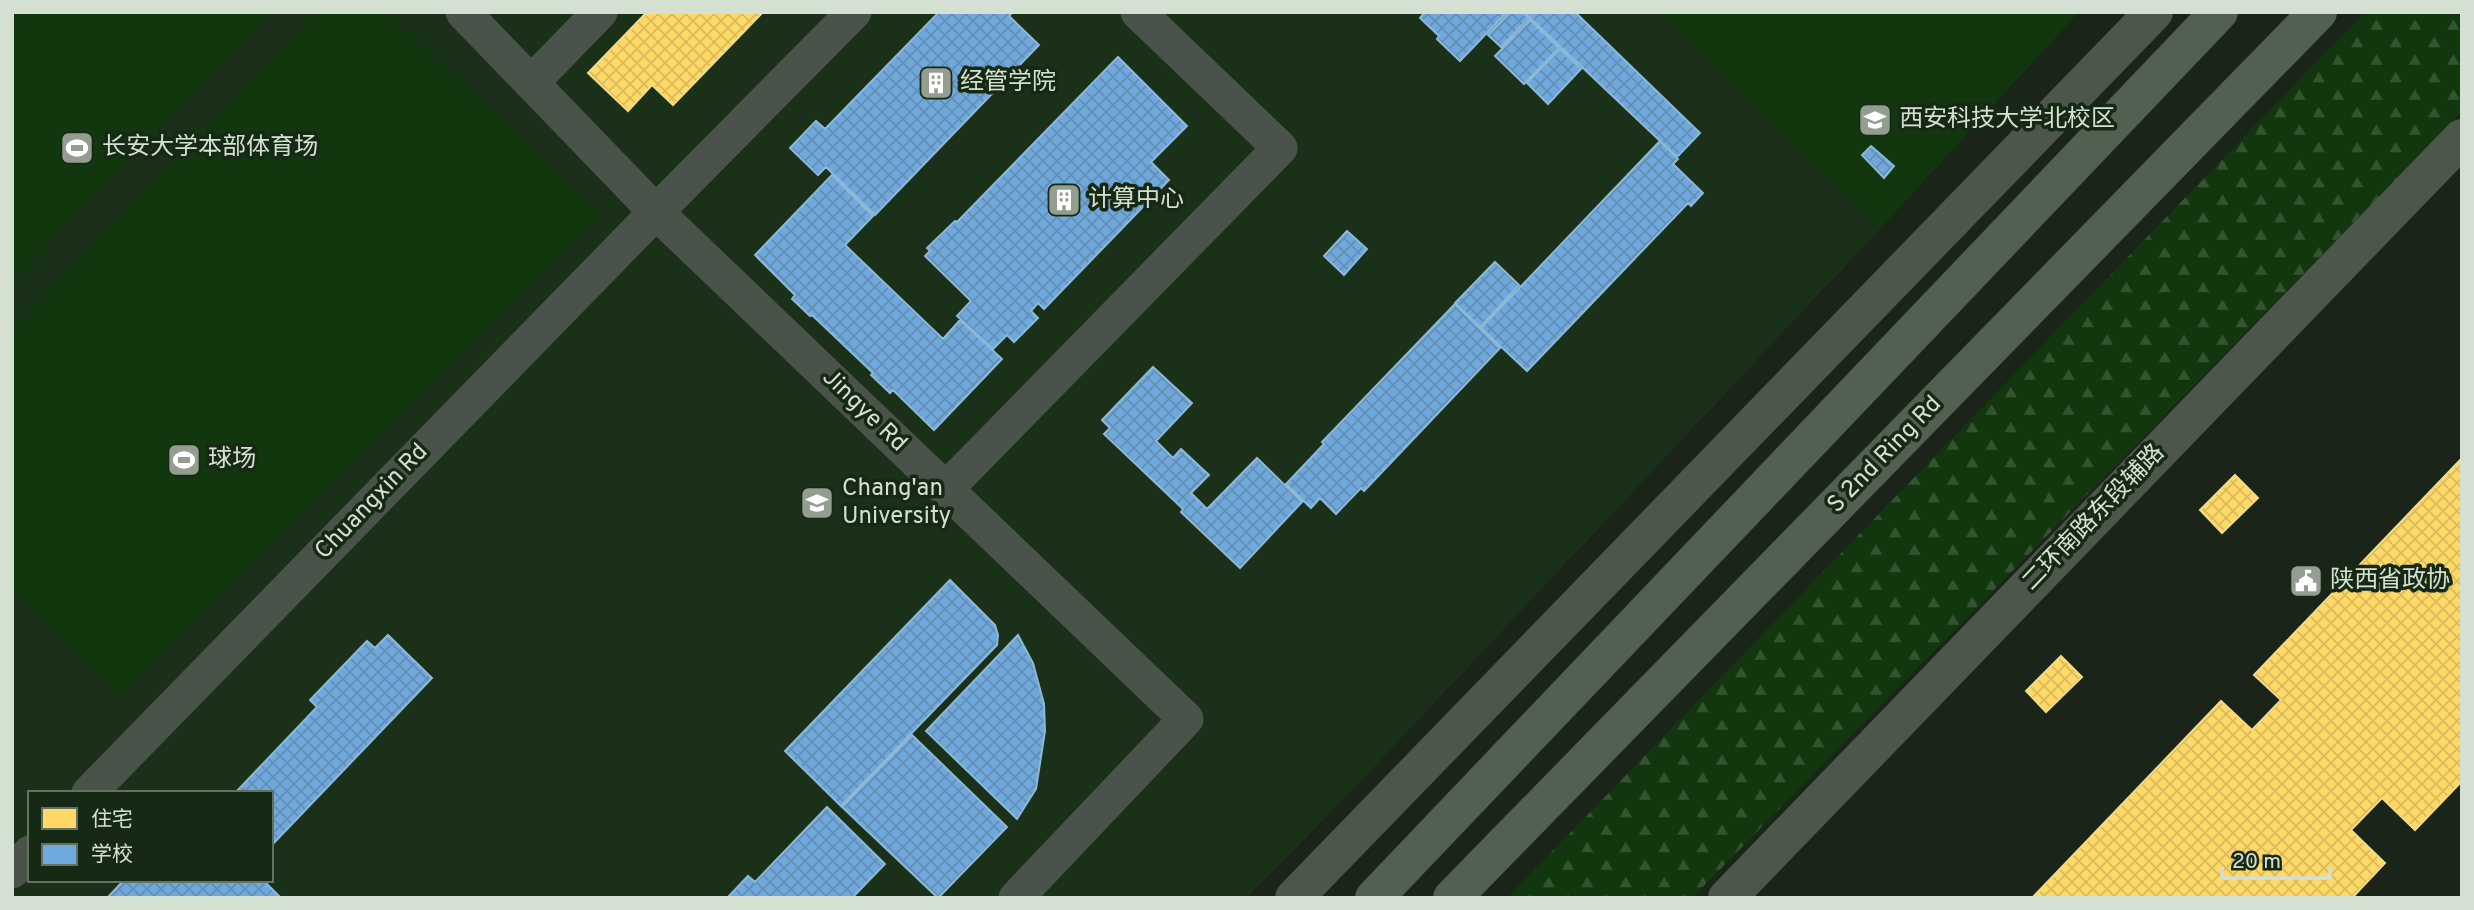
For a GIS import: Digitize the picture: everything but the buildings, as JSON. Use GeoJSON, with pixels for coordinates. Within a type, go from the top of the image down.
{"type":"FeatureCollection","features":[{"type":"Feature","properties":{"kind":"highway"},"geometry":{"type":"LineString","coordinates":[[1374,898],[2219,12]]}},
{"type":"Feature","properties":{"kind":"highway","name":"S 2nd Ring Rd"},"geometry":{"type":"LineString","coordinates":[[1452,898],[2318,12]]}},
{"type":"Feature","properties":{"kind":"main road"},"geometry":{"type":"LineString","coordinates":[[1294,898],[2154,12]]}},
{"type":"Feature","properties":{"kind":"main road","name":"二环南路东段辅路"},"geometry":{"type":"LineString","coordinates":[[1727,898],[2462,138]]}},
{"type":"Feature","properties":{"kind":"street","name":"Jingye Rd"},"geometry":{"type":"LineString","coordinates":[[463,12],[656,212],[1186,719],[1016,898]]}},
{"type":"Feature","properties":{"kind":"street"},"geometry":{"type":"LineString","coordinates":[[531,83],[600,12]]}},
{"type":"Feature","properties":{"kind":"street","name":"Chuangxin Rd"},"geometry":{"type":"LineString","coordinates":[[91,791],[854,12]]}},
{"type":"Feature","properties":{"kind":"street"},"geometry":{"type":"LineString","coordinates":[[946,489],[1280,148],[1138,12]]}},
{"type":"Feature","properties":{"kind":"street"},"geometry":{"type":"LineString","coordinates":[[12,871],[28,855]]}},
{"type":"Feature","properties":{"kind":"shaded area","name":"Chang'an University"},"geometry":{"type":"Polygon","coordinates":[[[12,12],[2078,12],[1881,228],[1364,778],[1247,898],[12,898],[12,12]]]}},
{"type":"Feature","properties":{"kind":"green space","name":"长安大学本部体育场"},"geometry":{"type":"Polygon","coordinates":[[[12,12],[270,12],[12,283],[12,12]]]}},
{"type":"Feature","properties":{"kind":"green space","name":"球场"},"geometry":{"type":"Polygon","coordinates":[[[316,12],[386,12],[601,215],[120,696],[12,589],[12,331],[316,12]]]}},
{"type":"Feature","properties":{"kind":"green space","name":"西安科技大学北校区"},"geometry":{"type":"Polygon","coordinates":[[[1661,12],[2079,12],[1881,228],[1661,12]]]}},
{"type":"Feature","properties":{"kind":"green space"},"geometry":{"type":"Polygon","coordinates":[[[2365,12],[2455,12],[2462,18],[2462,112],[1692,898],[1507,898],[2365,12]]]}},
{"type":"Feature","properties":{"kind":"place","name":"经管学院"},"geometry":{"type":"Point","coordinates":[936,83]}},
{"type":"Feature","properties":{"kind":"place","name":"西安科技大学北校区"},"geometry":{"type":"Point","coordinates":[1875,120]}},
{"type":"Feature","properties":{"kind":"place","name":"长安大学本部体育场"},"geometry":{"type":"Point","coordinates":[77,148]}},
{"type":"Feature","properties":{"kind":"place","name":"计算中心"},"geometry":{"type":"Point","coordinates":[1064,200]}},
{"type":"Feature","properties":{"kind":"place","name":"球场"},"geometry":{"type":"Point","coordinates":[184,460]}},
{"type":"Feature","properties":{"kind":"place","name":"Chang'an University"},"geometry":{"type":"Point","coordinates":[817,503]}},
{"type":"Feature","properties":{"kind":"place","name":"陕西省政协"},"geometry":{"type":"Point","coordinates":[2306,581]}}]}
